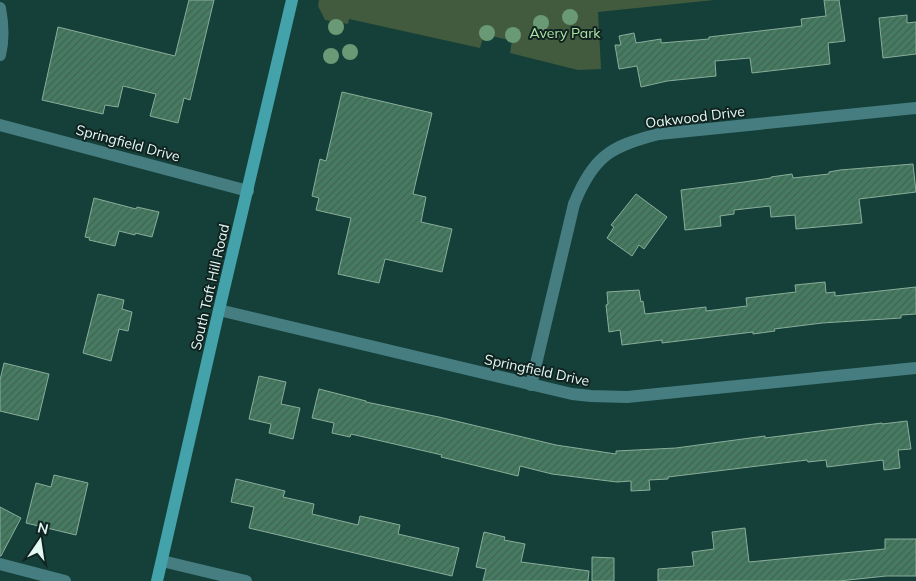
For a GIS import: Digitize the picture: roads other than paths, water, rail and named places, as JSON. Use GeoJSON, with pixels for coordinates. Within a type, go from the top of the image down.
{"type":"FeatureCollection","features":[{"type":"Feature","properties":{"kind":"main road","name":"South Taft Hill Road"},"geometry":{"type":"LineString","coordinates":[[157,581],[292,0]]}},
{"type":"Feature","properties":{"kind":"street"},"geometry":{"type":"LineString","coordinates":[[0,8],[2,47],[0,55]]}},
{"type":"Feature","properties":{"kind":"street","name":"Oakwood Drive"},"geometry":{"type":"LineString","coordinates":[[531,385],[574,204],[583,182],[606,155],[623,144],[659,134],[916,108]]}},
{"type":"Feature","properties":{"kind":"street","name":"Springfield Drive"},"geometry":{"type":"LineString","coordinates":[[0,125],[248,191]]}},
{"type":"Feature","properties":{"kind":"street","name":"Springfield Drive"},"geometry":{"type":"LineString","coordinates":[[219,310],[531,385],[591,396],[627,397],[916,368]]}},
{"type":"Feature","properties":{"kind":"street"},"geometry":{"type":"LineString","coordinates":[[162,560],[246,581]]}},
{"type":"Feature","properties":{"kind":"street"},"geometry":{"type":"LineString","coordinates":[[0,564],[66,581]]}},
{"type":"Feature","properties":{"kind":"park label","name":"Avery Park"},"geometry":{"type":"Point","coordinates":[565,33]}}]}
